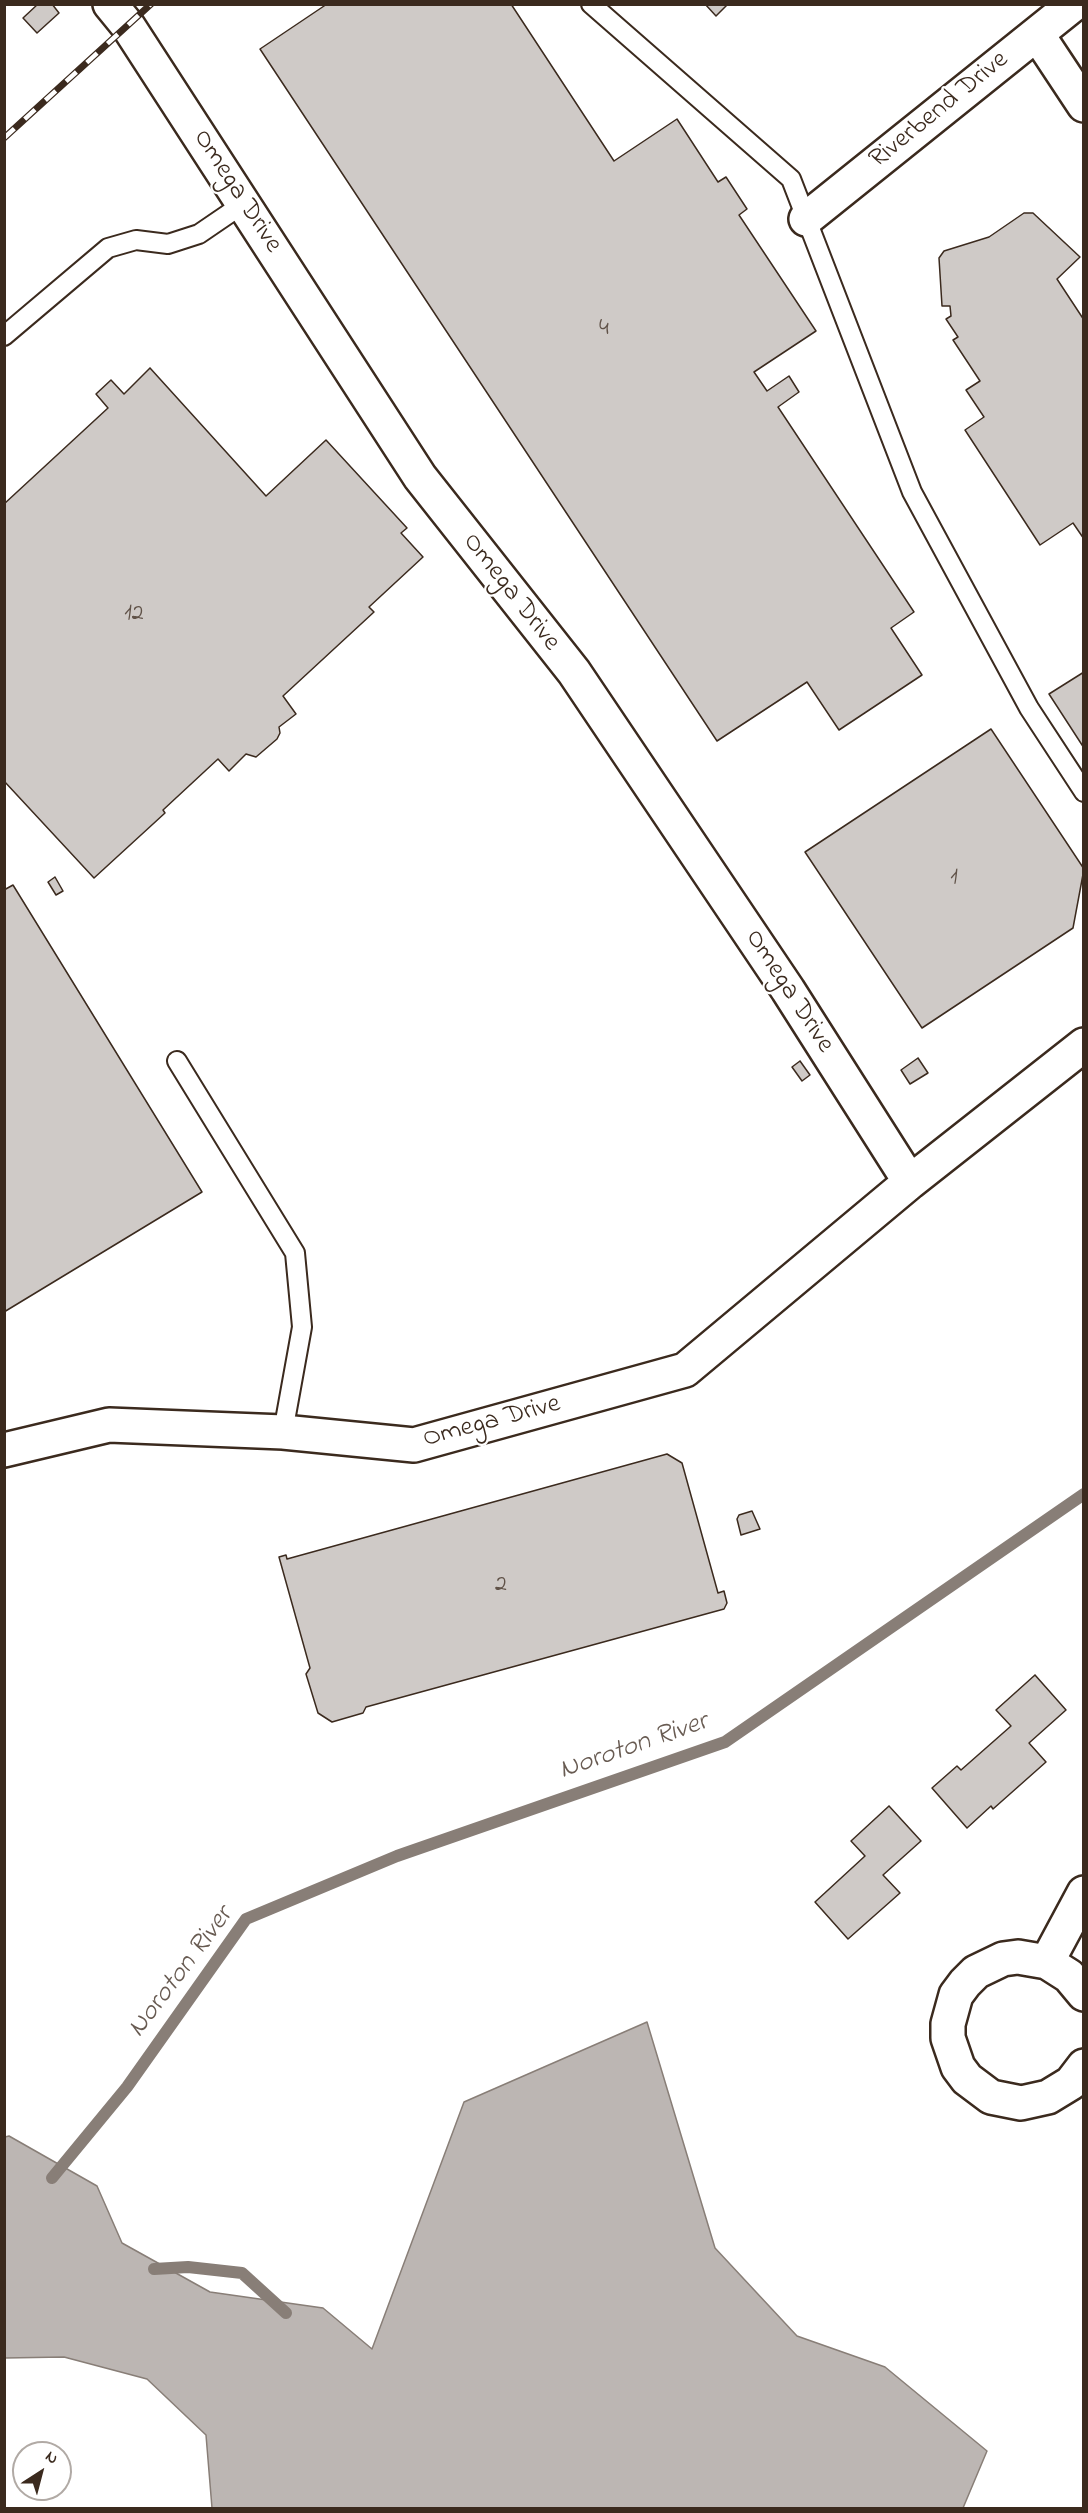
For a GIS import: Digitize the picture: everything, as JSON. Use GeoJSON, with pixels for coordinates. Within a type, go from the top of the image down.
{"type":"FeatureCollection","features":[{"type":"Feature","properties":{"kind":"street","name":"Omega Drive"},"geometry":{"type":"LineString","coordinates":[[110,4],[128,26],[420,477],[574,672],[788,990],[910,1182]]}},
{"type":"Feature","properties":{"kind":"street","name":"Riverbend Drive"},"geometry":{"type":"LineString","coordinates":[[806,219],[1074,4]]}},
{"type":"Feature","properties":{"kind":"street"},"geometry":{"type":"LineString","coordinates":[[1037,34],[1083,105]]}},
{"type":"Feature","properties":{"kind":"street","name":"Omega Drive"},"geometry":{"type":"LineString","coordinates":[[4,1450],[109,1425],[283,1432],[414,1445],[685,1370],[910,1182],[1083,1045]]}},
{"type":"Feature","properties":{"kind":"street"},"geometry":{"type":"LineString","coordinates":[[1047,1962],[1083,1893]]}},
{"type":"Feature","properties":{"kind":"street"},"geometry":{"type":"LineString","coordinates":[[1083,1994],[1070,1976],[1047,1962],[1018,1957],[1003,1959],[989,1964],[970,1977],[956,1995],[950,2009],[948,2038],[958,2067],[978,2089],[991,2097],[1021,2103],[1036,2101],[1060,2091],[1071,2083],[1083,2066]]}},
{"type":"Feature","properties":{"kind":"lane"},"geometry":{"type":"LineString","coordinates":[[591,4],[791,179],[912,492],[1029,708],[1083,792]]}},
{"type":"Feature","properties":{"kind":"lane"},"geometry":{"type":"LineString","coordinates":[[4,336],[108,248],[136,240],[168,244],[199,234],[243,204]]}},
{"type":"Feature","properties":{"kind":"lane"},"geometry":{"type":"LineString","coordinates":[[177,1061],[295,1253],[302,1327],[283,1432]]}},
{"type":"Feature","properties":{"kind":"shaded area"},"geometry":{"type":"Polygon","coordinates":[[[647,2022],[715,2248],[797,2336],[885,2367],[987,2451],[963,2508],[212,2508],[206,2435],[147,2379],[64,2357],[5,2358],[5,2137],[9,2136],[97,2186],[122,2243],[210,2292],[323,2308],[372,2349],[464,2102],[647,2022]]]}},
{"type":"Feature","properties":{"kind":"building"},"geometry":{"type":"Polygon","coordinates":[[[38,4],[52,4],[59,13],[37,33],[23,18],[38,4]]]}},
{"type":"Feature","properties":{"kind":"building"},"geometry":{"type":"Polygon","coordinates":[[[327,4],[511,4],[614,161],[677,119],[718,182],[726,177],[747,209],[739,215],[816,331],[754,372],[767,391],[789,376],[799,392],[778,407],[914,612],[891,628],[922,675],[839,730],[807,682],[717,741],[260,49],[327,4]]]}},
{"type":"Feature","properties":{"kind":"building"},"geometry":{"type":"Polygon","coordinates":[[[705,4],[728,4],[716,16],[705,4]]]}},
{"type":"Feature","properties":{"kind":"building"},"geometry":{"type":"Polygon","coordinates":[[[1024,213],[1033,213],[1080,257],[1057,279],[1084,320],[1084,539],[1073,523],[1040,545],[965,430],[984,417],[966,390],[980,381],[953,340],[958,337],[946,319],[951,316],[950,306],[942,306],[939,258],[944,251],[989,237],[1024,213]]]}},
{"type":"Feature","properties":{"kind":"building"},"geometry":{"type":"Polygon","coordinates":[[[150,368],[266,496],[326,440],[407,528],[401,533],[423,557],[369,607],[374,612],[283,696],[296,714],[279,727],[280,733],[277,739],[256,757],[246,754],[229,771],[218,759],[163,810],[165,813],[94,878],[4,781],[4,504],[108,408],[96,394],[111,380],[124,394],[150,368]]]}},
{"type":"Feature","properties":{"kind":"building"},"geometry":{"type":"Polygon","coordinates":[[[1084,672],[1084,748],[1049,694],[1084,672]]]}},
{"type":"Feature","properties":{"kind":"building"},"geometry":{"type":"Polygon","coordinates":[[[991,729],[1084,869],[1073,928],[922,1028],[805,852],[991,729]]]}},
{"type":"Feature","properties":{"kind":"building"},"geometry":{"type":"Polygon","coordinates":[[[55,877],[63,891],[56,895],[48,882],[55,877]]]}},
{"type":"Feature","properties":{"kind":"building"},"geometry":{"type":"Polygon","coordinates":[[[13,885],[202,1192],[4,1312],[4,890],[13,885]]]}},
{"type":"Feature","properties":{"kind":"building"},"geometry":{"type":"Polygon","coordinates":[[[918,1058],[928,1073],[910,1084],[901,1070],[918,1058]]]}},
{"type":"Feature","properties":{"kind":"building"},"geometry":{"type":"Polygon","coordinates":[[[800,1061],[810,1075],[802,1081],[792,1067],[800,1061]]]}},
{"type":"Feature","properties":{"kind":"building"},"geometry":{"type":"Polygon","coordinates":[[[667,1454],[682,1463],[718,1593],[724,1591],[727,1603],[724,1609],[366,1707],[363,1713],[332,1722],[318,1713],[306,1674],[310,1668],[279,1557],[286,1555],[287,1559],[667,1454]]]}},
{"type":"Feature","properties":{"kind":"building"},"geometry":{"type":"Polygon","coordinates":[[[752,1511],[760,1529],[741,1535],[737,1519],[739,1515],[752,1511]]]}},
{"type":"Feature","properties":{"kind":"building"},"geometry":{"type":"Polygon","coordinates":[[[1035,1675],[1066,1710],[1029,1743],[1046,1762],[993,1809],[991,1806],[967,1828],[932,1788],[957,1766],[961,1770],[1011,1726],[996,1710],[1035,1675]]]}},
{"type":"Feature","properties":{"kind":"building"},"geometry":{"type":"Polygon","coordinates":[[[889,1806],[921,1841],[883,1875],[900,1893],[848,1939],[815,1902],[865,1856],[851,1841],[889,1806]]]}},
{"type":"Feature","properties":{"kind":"waterway","name":"Noroton River"},"geometry":{"type":"LineString","coordinates":[[52,2178],[127,2087],[246,1919],[397,1856],[725,1742],[1084,1494]]}},
{"type":"Feature","properties":{"kind":"waterway","name":"Noroton River"},"geometry":{"type":"LineString","coordinates":[[154,2269],[188,2267],[242,2273],[286,2313]]}},
{"type":"Feature","properties":{"kind":"railway"},"geometry":{"type":"LineString","coordinates":[[4,138],[151,4]]}}]}
